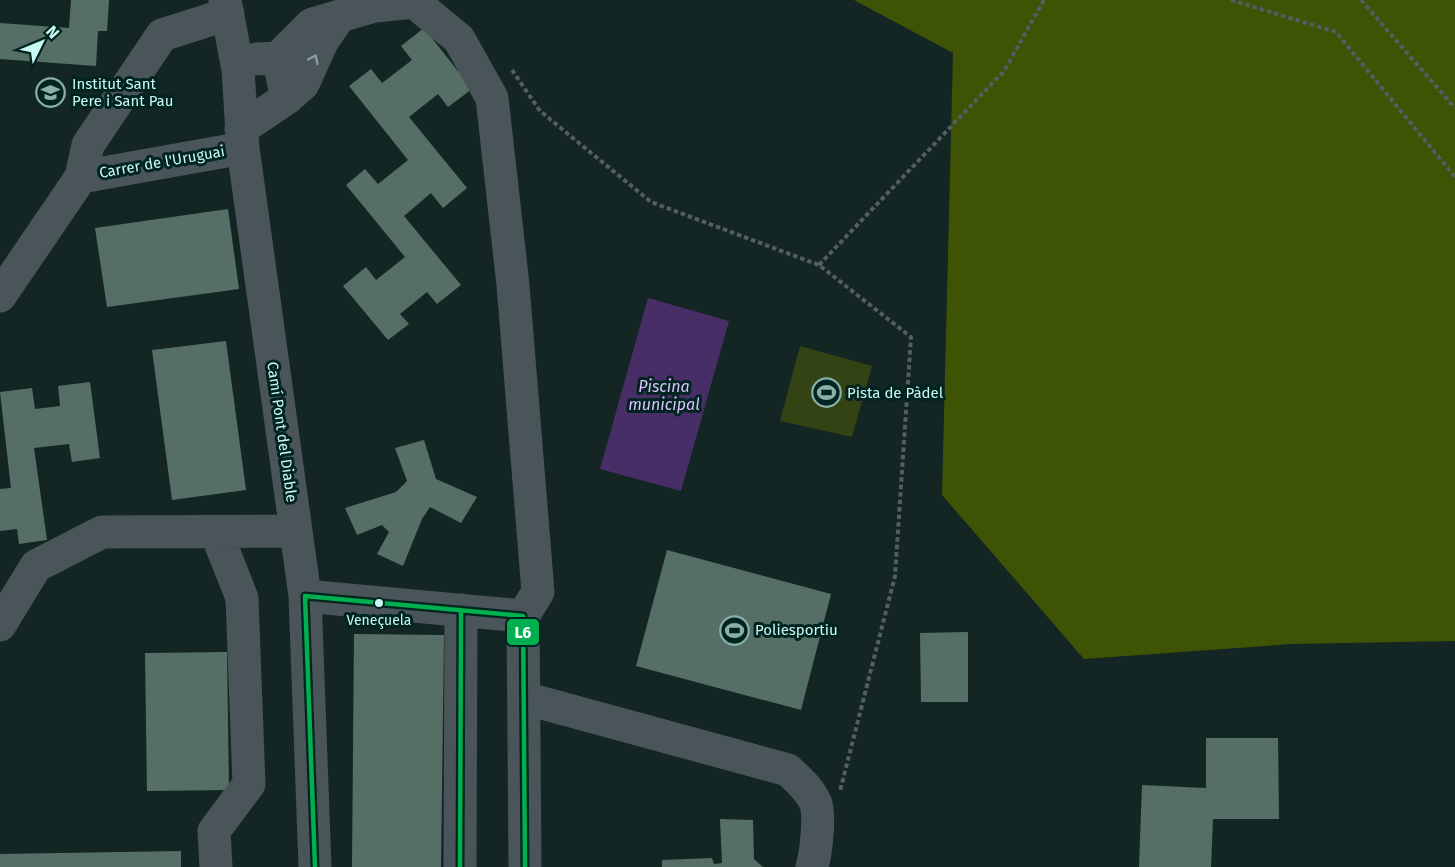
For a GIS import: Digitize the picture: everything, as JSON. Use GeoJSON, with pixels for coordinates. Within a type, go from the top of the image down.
{"type":"FeatureCollection","features":[{"type":"Feature","properties":{"kind":"street"},"geometry":{"type":"LineString","coordinates":[[238,70],[258,57],[278,58],[312,24],[375,6],[414,2],[459,39],[492,98],[513,285],[538,592],[523,616],[525,867]]}},
{"type":"Feature","properties":{"kind":"street","name":"Camí Pont del Diable"},"geometry":{"type":"LineString","coordinates":[[227,7],[238,70],[242,138],[305,596],[315,867]]}},
{"type":"Feature","properties":{"kind":"street"},"geometry":{"type":"LineString","coordinates":[[81,177],[88,145],[162,35],[227,7]]}},
{"type":"Feature","properties":{"kind":"street"},"geometry":{"type":"LineString","coordinates":[[242,138],[303,84],[322,42],[339,18]]}},
{"type":"Feature","properties":{"kind":"street"},"geometry":{"type":"LineString","coordinates":[[278,58],[287,98]]}},
{"type":"Feature","properties":{"kind":"street","name":"Carrer de l'Uruguai"},"geometry":{"type":"LineString","coordinates":[[0,296],[81,177],[242,138]]}},
{"type":"Feature","properties":{"kind":"street"},"geometry":{"type":"LineString","coordinates":[[0,625],[36,566],[102,532],[296,531]]}},
{"type":"Feature","properties":{"kind":"street"},"geometry":{"type":"LineString","coordinates":[[216,532],[242,598],[249,784],[214,831],[216,867]]}},
{"type":"Feature","properties":{"kind":"street"},"geometry":{"type":"LineString","coordinates":[[305,596],[523,616]]}},
{"type":"Feature","properties":{"kind":"street"},"geometry":{"type":"LineString","coordinates":[[460,867],[461,610]]}},
{"type":"Feature","properties":{"kind":"street"},"geometry":{"type":"LineString","coordinates":[[524,698],[788,770],[803,784],[816,805],[817,850],[812,867]]}},
{"type":"Feature","properties":{"kind":"path"},"geometry":{"type":"LineString","coordinates":[[819,265],[1004,71],[1044,0]]}},
{"type":"Feature","properties":{"kind":"path"},"geometry":{"type":"LineString","coordinates":[[1230,0],[1336,32],[1455,177]]}},
{"type":"Feature","properties":{"kind":"path"},"geometry":{"type":"LineString","coordinates":[[1361,0],[1455,108]]}},
{"type":"Feature","properties":{"kind":"path"},"geometry":{"type":"LineString","coordinates":[[506,62],[540,111],[651,202],[819,265],[911,337],[895,576],[842,791],[816,805]]}},
{"type":"Feature","properties":{"kind":"green space"},"geometry":{"type":"Polygon","coordinates":[[[854,0],[1455,0],[1455,641],[1291,644],[1084,659],[942,495],[953,53],[854,0]]]}},
{"type":"Feature","properties":{"kind":"green space","name":"Pista de Pàdel"},"geometry":{"type":"Polygon","coordinates":[[[800,346],[872,366],[852,437],[780,421],[800,346]]]}},
{"type":"Feature","properties":{"kind":"water","name":"Piscina municipal"},"geometry":{"type":"Polygon","coordinates":[[[648,298],[729,321],[681,491],[600,469],[648,298]]]}},
{"type":"Feature","properties":{"kind":"building"},"geometry":{"type":"Polygon","coordinates":[[[71,0],[109,0],[107,31],[98,31],[96,66],[0,59],[0,23],[69,28],[71,0]]]}},
{"type":"Feature","properties":{"kind":"building"},"geometry":{"type":"Polygon","coordinates":[[[424,28],[472,89],[448,107],[438,94],[409,117],[467,188],[443,208],[431,193],[404,216],[461,285],[437,304],[427,292],[400,314],[409,324],[388,340],[343,286],[366,267],[376,280],[405,257],[346,185],[365,169],[378,184],[408,160],[349,86],[371,69],[382,83],[412,60],[401,46],[424,28]]]}},
{"type":"Feature","properties":{"kind":"building"},"geometry":{"type":"Polygon","coordinates":[[[228,209],[239,289],[107,307],[95,228],[228,209]]]}},
{"type":"Feature","properties":{"kind":"building"},"geometry":{"type":"Polygon","coordinates":[[[226,341],[246,490],[172,500],[152,350],[226,341]]]}},
{"type":"Feature","properties":{"kind":"building"},"geometry":{"type":"Polygon","coordinates":[[[90,382],[100,458],[72,462],[69,444],[34,448],[47,540],[19,544],[17,529],[0,531],[0,489],[11,488],[0,392],[32,388],[35,409],[60,406],[58,386],[90,382]]]}},
{"type":"Feature","properties":{"kind":"building"},"geometry":{"type":"Polygon","coordinates":[[[424,440],[436,479],[477,497],[461,523],[430,507],[422,519],[403,566],[377,554],[389,532],[382,525],[357,535],[345,508],[396,492],[407,481],[395,448],[424,440]]]}},
{"type":"Feature","properties":{"kind":"building","name":"Poliesportiu"},"geometry":{"type":"Polygon","coordinates":[[[667,550],[831,594],[801,710],[636,666],[667,550]]]}},
{"type":"Feature","properties":{"kind":"building"},"geometry":{"type":"Polygon","coordinates":[[[968,632],[968,702],[921,702],[920,633],[968,632]]]}},
{"type":"Feature","properties":{"kind":"building"},"geometry":{"type":"Polygon","coordinates":[[[354,634],[444,635],[441,867],[352,867],[354,634]]]}},
{"type":"Feature","properties":{"kind":"building"},"geometry":{"type":"Polygon","coordinates":[[[227,652],[229,790],[147,791],[145,653],[227,652]]]}},
{"type":"Feature","properties":{"kind":"building"},"geometry":{"type":"Polygon","coordinates":[[[1206,738],[1278,738],[1279,819],[1213,819],[1211,867],[1139,867],[1142,785],[1206,788],[1206,738]]]}},
{"type":"Feature","properties":{"kind":"building"},"geometry":{"type":"Polygon","coordinates":[[[720,819],[753,820],[754,859],[763,867],[662,867],[662,860],[712,858],[714,864],[722,863],[720,819]]]}},
{"type":"Feature","properties":{"kind":"building"},"geometry":{"type":"Polygon","coordinates":[[[181,851],[181,867],[0,867],[0,854],[181,851]]]}},
{"type":"Feature","properties":{"kind":"transit line","name":"L6"},"geometry":{"type":"LineString","coordinates":[[305,596],[523,616],[525,867]]}},
{"type":"Feature","properties":{"kind":"transit line","name":"L6"},"geometry":{"type":"LineString","coordinates":[[305,596],[315,867]]}},
{"type":"Feature","properties":{"kind":"transit line","name":"L6"},"geometry":{"type":"LineString","coordinates":[[460,867],[461,610]]}},
{"type":"Feature","properties":{"kind":"place","name":"Institut Sant Pere i Sant Pau"},"geometry":{"type":"Point","coordinates":[51,93]}},
{"type":"Feature","properties":{"kind":"place","name":"Pista de Pàdel"},"geometry":{"type":"Point","coordinates":[826,393]}},
{"type":"Feature","properties":{"kind":"place","name":"Veneçuela"},"geometry":{"type":"Point","coordinates":[379,603]}},
{"type":"Feature","properties":{"kind":"place","name":"Poliesportiu"},"geometry":{"type":"Point","coordinates":[734,630]}}]}
